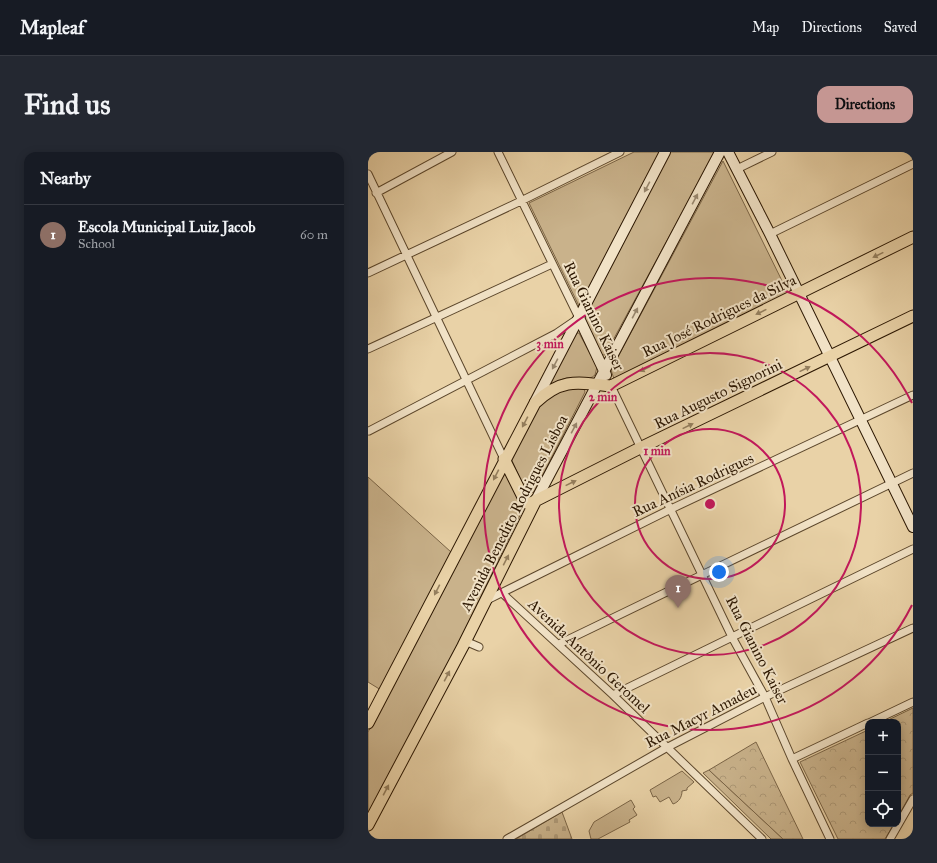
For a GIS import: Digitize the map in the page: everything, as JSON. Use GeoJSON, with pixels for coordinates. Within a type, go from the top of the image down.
{"type":"FeatureCollection","features":[{"type":"Feature","properties":{"kind":"main road"},"geometry":{"type":"LineString","coordinates":[[368,723],[665,152]]}},
{"type":"Feature","properties":{"kind":"main road","name":"Avenida Benedito Rodrigues Lisboa"},"geometry":{"type":"LineString","coordinates":[[368,825],[464,643],[536,500],[720,152]]}},
{"type":"Feature","properties":{"kind":"main road"},"geometry":{"type":"LineString","coordinates":[[728,152],[770,234],[913,527]]}},
{"type":"Feature","properties":{"kind":"main road","name":"Rua José Rodrigues da Silva"},"geometry":{"type":"LineString","coordinates":[[611,386],[913,237]]}},
{"type":"Feature","properties":{"kind":"main road","name":"Rua Augusto Signorini"},"geometry":{"type":"LineString","coordinates":[[536,500],[640,448],[830,358],[913,316]]}},
{"type":"Feature","properties":{"kind":"main road","name":"Rua Gianino Kaiser"},"geometry":{"type":"LineString","coordinates":[[579,318],[611,386]]}},
{"type":"Feature","properties":{"kind":"main road"},"geometry":{"type":"LineString","coordinates":[[535,403],[550,390],[560,385],[572,383],[611,386]]}},
{"type":"Feature","properties":{"kind":"main road"},"geometry":{"type":"LineString","coordinates":[[504,459],[526,503],[531,503],[536,500]]}},
{"type":"Feature","properties":{"kind":"street"},"geometry":{"type":"LineString","coordinates":[[376,193],[452,152]]}},
{"type":"Feature","properties":{"kind":"street","name":"Rua Gianino Kaiser"},"geometry":{"type":"LineString","coordinates":[[498,152],[579,318]]}},
{"type":"Feature","properties":{"kind":"street"},"geometry":{"type":"LineString","coordinates":[[368,273],[521,201],[620,152]]}},
{"type":"Feature","properties":{"kind":"street"},"geometry":{"type":"LineString","coordinates":[[737,169],[772,152]]}},
{"type":"Feature","properties":{"kind":"street"},"geometry":{"type":"LineString","coordinates":[[770,234],[913,164]]}},
{"type":"Feature","properties":{"kind":"street"},"geometry":{"type":"LineString","coordinates":[[368,174],[504,459]]}},
{"type":"Feature","properties":{"kind":"street"},"geometry":{"type":"LineString","coordinates":[[368,349],[552,264]]}},
{"type":"Feature","properties":{"kind":"street"},"geometry":{"type":"LineString","coordinates":[[369,431],[557,333],[579,318]]}},
{"type":"Feature","properties":{"kind":"street"},"geometry":{"type":"LineString","coordinates":[[557,333],[563,336],[566,342]]}},
{"type":"Feature","properties":{"kind":"street","name":"Rua Gianino Kaiser"},"geometry":{"type":"LineString","coordinates":[[611,386],[732,637],[765,697],[792,760],[830,839]]}},
{"type":"Feature","properties":{"kind":"street","name":"Rua Anísia Rodrigues"},"geometry":{"type":"LineString","coordinates":[[485,601],[671,509],[913,395]]}},
{"type":"Feature","properties":{"kind":"street"},"geometry":{"type":"LineString","coordinates":[[559,644],[913,473]]}},
{"type":"Feature","properties":{"kind":"street"},"geometry":{"type":"LineString","coordinates":[[613,695],[913,549]]}},
{"type":"Feature","properties":{"kind":"street","name":"Avenida Antônio Geromel"},"geometry":{"type":"LineString","coordinates":[[502,593],[613,695],[666,748],[762,839]]}},
{"type":"Feature","properties":{"kind":"street","name":"Rua Macyr Amadeu"},"geometry":{"type":"LineString","coordinates":[[507,839],[666,748],[765,697],[913,628]]}},
{"type":"Feature","properties":{"kind":"street"},"geometry":{"type":"LineString","coordinates":[[464,643],[477,649]]}},
{"type":"Feature","properties":{"kind":"street"},"geometry":{"type":"LineString","coordinates":[[877,719],[913,702]]}},
{"type":"Feature","properties":{"kind":"street"},"geometry":{"type":"LineString","coordinates":[[792,760],[865,724]]}},
{"type":"Feature","properties":{"kind":"street"},"geometry":{"type":"LineString","coordinates":[[890,839],[913,799]]}},
{"type":"Feature","properties":{"kind":"green space"},"geometry":{"type":"Polygon","coordinates":[[[634,152],[660,152],[579,306],[529,203],[634,152]]]}},
{"type":"Feature","properties":{"kind":"green space"},"geometry":{"type":"Polygon","coordinates":[[[668,152],[715,152],[605,355],[602,355],[599,352],[584,319],[668,152]]]}},
{"type":"Feature","properties":{"kind":"green space"},"geometry":{"type":"Polygon","coordinates":[[[723,161],[788,293],[614,379],[611,370],[723,161]]]}},
{"type":"Feature","properties":{"kind":"green space"},"geometry":{"type":"Polygon","coordinates":[[[579,333],[597,367],[595,375],[585,379],[564,379],[548,385],[573,335],[579,333]]]}},
{"type":"Feature","properties":{"kind":"green space"},"geometry":{"type":"Polygon","coordinates":[[[584,388],[585,392],[534,492],[527,494],[509,454],[542,403],[552,393],[565,389],[584,388]]]}},
{"type":"Feature","properties":{"kind":"green space"},"geometry":{"type":"Polygon","coordinates":[[[504,470],[524,507],[459,642],[368,816],[368,732],[496,480],[504,470]]]}},
{"type":"Feature","properties":{"kind":"green space"},"geometry":{"type":"Polygon","coordinates":[[[368,477],[451,552],[381,690],[368,682],[368,477]]]}},
{"type":"Feature","properties":{"kind":"green space"},"geometry":{"type":"Polygon","coordinates":[[[913,708],[913,793],[910,795],[901,812],[901,719],[890,719],[913,708]]]}},
{"type":"Feature","properties":{"kind":"green space"},"geometry":{"type":"Polygon","coordinates":[[[865,731],[865,827],[892,827],[885,839],[838,839],[800,762],[865,731]]]}},
{"type":"Feature","properties":{"kind":"green space"},"geometry":{"type":"Polygon","coordinates":[[[756,742],[803,839],[783,839],[709,770],[756,742]]]}},
{"type":"Feature","properties":{"kind":"green space"},"geometry":{"type":"Polygon","coordinates":[[[709,770],[783,839],[771,839],[703,773],[709,770]]]}},
{"type":"Feature","properties":{"kind":"green space"},"geometry":{"type":"Polygon","coordinates":[[[682,771],[694,782],[687,788],[687,790],[682,791],[681,797],[678,801],[673,804],[669,797],[660,802],[656,796],[653,797],[650,790],[682,771]]]}},
{"type":"Feature","properties":{"kind":"green space"},"geometry":{"type":"Polygon","coordinates":[[[631,800],[635,807],[633,809],[637,815],[629,820],[630,822],[598,839],[591,839],[589,831],[594,822],[631,800]]]}},
{"type":"Feature","properties":{"kind":"green space"},"geometry":{"type":"Polygon","coordinates":[[[562,812],[572,839],[516,839],[562,812]]]}},
{"type":"Feature","properties":{"kind":"place","name":"Escola Municipal Luiz Jacob"},"geometry":{"type":"Point","coordinates":[678,608]}}]}
